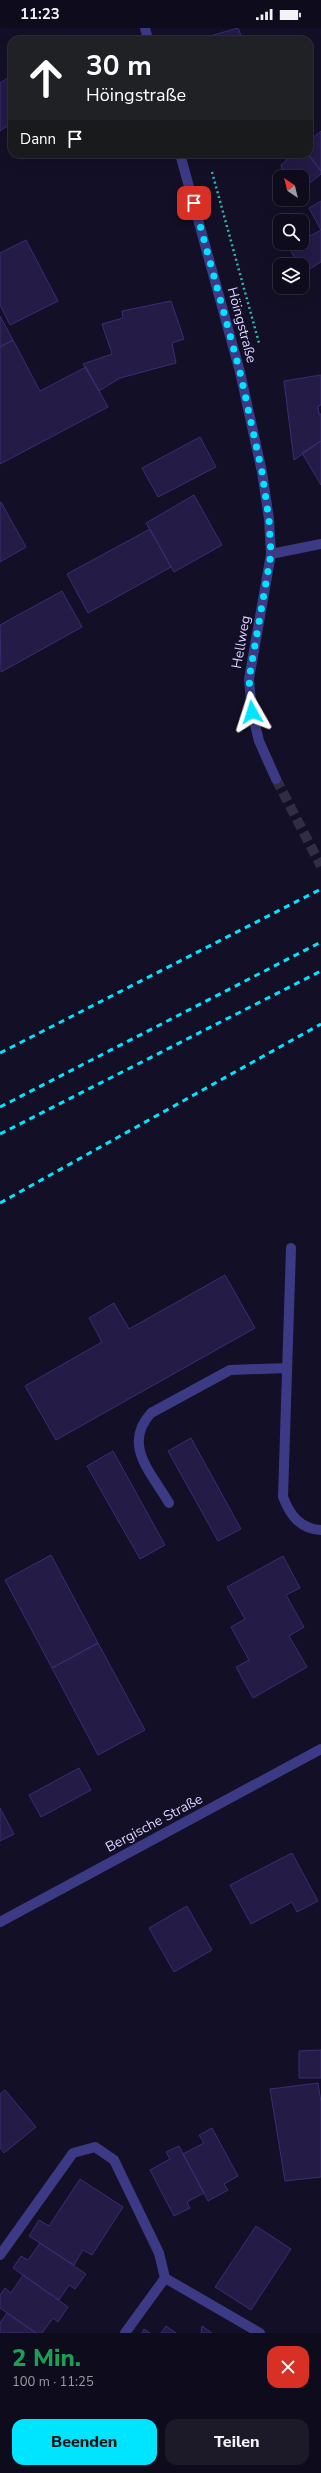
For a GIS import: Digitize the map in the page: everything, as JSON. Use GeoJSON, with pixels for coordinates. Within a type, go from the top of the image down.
{"type":"FeatureCollection","features":[{"type":"Feature","properties":{"kind":"street","name":"Höingstraße"},"geometry":{"type":"LineString","coordinates":[[181,158],[240,372],[262,472],[269,520],[271,554]]}},
{"type":"Feature","properties":{"kind":"street"},"geometry":{"type":"LineString","coordinates":[[271,554],[321,544]]}},
{"type":"Feature","properties":{"kind":"street","name":"Hellweg"},"geometry":{"type":"LineString","coordinates":[[271,554],[249,679],[252,712],[259,741],[276,779]]}},
{"type":"Feature","properties":{"kind":"street"},"geometry":{"type":"LineString","coordinates":[[291,1248],[283,1497],[289,1513],[299,1523],[314,1530],[321,1530]]}},
{"type":"Feature","properties":{"kind":"street"},"geometry":{"type":"LineString","coordinates":[[169,1503],[138,1449],[138,1436],[142,1423],[151,1413],[230,1370],[287,1368]]}},
{"type":"Feature","properties":{"kind":"street","name":"Bergische Straße"},"geometry":{"type":"LineString","coordinates":[[0,1922],[321,1749]]}},
{"type":"Feature","properties":{"kind":"street"},"geometry":{"type":"LineString","coordinates":[[0,2255],[73,2153],[95,2147],[114,2160],[159,2253],[165,2278],[260,2333]]}},
{"type":"Feature","properties":{"kind":"street"},"geometry":{"type":"LineString","coordinates":[[125,2333],[165,2278]]}},
{"type":"Feature","properties":{"kind":"building"},"geometry":{"type":"Polygon","coordinates":[[[238,28],[241,36],[210,36],[238,28]]]}},
{"type":"Feature","properties":{"kind":"building"},"geometry":{"type":"Polygon","coordinates":[[[8,78],[8,126],[0,131],[0,83],[8,78]]]}},
{"type":"Feature","properties":{"kind":"building"},"geometry":{"type":"Polygon","coordinates":[[[321,131],[321,171],[311,158],[313,158],[313,138],[321,131]]]}},
{"type":"Feature","properties":{"kind":"building"},"geometry":{"type":"Polygon","coordinates":[[[289,158],[311,158],[321,171],[321,174],[309,183],[309,170],[282,170],[281,165],[289,158]]]}},
{"type":"Feature","properties":{"kind":"building"},"geometry":{"type":"Polygon","coordinates":[[[321,201],[321,230],[309,208],[321,201]]]}},
{"type":"Feature","properties":{"kind":"building"},"geometry":{"type":"Polygon","coordinates":[[[321,230],[321,262],[309,269],[309,258],[295,258],[290,250],[309,250],[309,236],[321,230]]]}},
{"type":"Feature","properties":{"kind":"building"},"geometry":{"type":"Polygon","coordinates":[[[26,240],[58,301],[10,325],[0,305],[0,253],[26,240]]]}},
{"type":"Feature","properties":{"kind":"building"},"geometry":{"type":"Polygon","coordinates":[[[171,301],[184,339],[172,343],[176,363],[120,378],[99,391],[83,364],[112,354],[102,324],[123,318],[122,311],[171,301]]]}},
{"type":"Feature","properties":{"kind":"building"},"geometry":{"type":"Polygon","coordinates":[[[0,316],[13,340],[0,347],[0,316]]]}},
{"type":"Feature","properties":{"kind":"building"},"geometry":{"type":"Polygon","coordinates":[[[13,340],[40,391],[86,367],[108,407],[0,464],[0,347],[13,340]]]}},
{"type":"Feature","properties":{"kind":"building"},"geometry":{"type":"Polygon","coordinates":[[[321,375],[321,405],[318,406],[319,414],[321,414],[321,441],[294,460],[284,381],[321,375]]]}},
{"type":"Feature","properties":{"kind":"building"},"geometry":{"type":"Polygon","coordinates":[[[200,437],[216,467],[158,497],[142,468],[200,437]]]}},
{"type":"Feature","properties":{"kind":"building"},"geometry":{"type":"Polygon","coordinates":[[[321,441],[321,485],[302,453],[321,441]]]}},
{"type":"Feature","properties":{"kind":"building"},"geometry":{"type":"Polygon","coordinates":[[[194,495],[222,545],[174,572],[146,523],[194,495]]]}},
{"type":"Feature","properties":{"kind":"building"},"geometry":{"type":"Polygon","coordinates":[[[1,502],[26,547],[0,562],[0,503],[1,502]]]}},
{"type":"Feature","properties":{"kind":"building"},"geometry":{"type":"Polygon","coordinates":[[[150,529],[171,567],[88,613],[67,574],[150,529]]]}},
{"type":"Feature","properties":{"kind":"building"},"geometry":{"type":"Polygon","coordinates":[[[62,591],[82,627],[1,672],[0,625],[62,591]]]}},
{"type":"Feature","properties":{"kind":"building"},"geometry":{"type":"Polygon","coordinates":[[[225,1275],[255,1328],[56,1440],[25,1386],[102,1342],[89,1318],[114,1303],[129,1329],[225,1275]]]}},
{"type":"Feature","properties":{"kind":"building"},"geometry":{"type":"Polygon","coordinates":[[[191,1438],[241,1529],[218,1541],[168,1451],[191,1438]]]}},
{"type":"Feature","properties":{"kind":"building"},"geometry":{"type":"Polygon","coordinates":[[[113,1451],[165,1545],[140,1559],[87,1466],[113,1451]]]}},
{"type":"Feature","properties":{"kind":"building"},"geometry":{"type":"Polygon","coordinates":[[[51,1555],[98,1643],[52,1668],[5,1580],[51,1555]]]}},
{"type":"Feature","properties":{"kind":"building"},"geometry":{"type":"Polygon","coordinates":[[[283,1556],[300,1588],[286,1595],[304,1627],[289,1636],[307,1667],[253,1698],[236,1667],[249,1660],[231,1627],[245,1619],[227,1587],[283,1556]]]}},
{"type":"Feature","properties":{"kind":"building"},"geometry":{"type":"Polygon","coordinates":[[[98,1643],[145,1730],[98,1755],[52,1668],[98,1643]]]}},
{"type":"Feature","properties":{"kind":"building"},"geometry":{"type":"Polygon","coordinates":[[[79,1768],[91,1790],[41,1817],[29,1795],[79,1768]]]}},
{"type":"Feature","properties":{"kind":"building"},"geometry":{"type":"Polygon","coordinates":[[[0,1808],[14,1834],[0,1841],[0,1808]]]}},
{"type":"Feature","properties":{"kind":"building"},"geometry":{"type":"Polygon","coordinates":[[[292,1853],[318,1901],[297,1912],[292,1902],[251,1924],[230,1885],[292,1853]]]}},
{"type":"Feature","properties":{"kind":"building"},"geometry":{"type":"Polygon","coordinates":[[[187,1906],[212,1950],[174,1972],[149,1928],[187,1906]]]}},
{"type":"Feature","properties":{"kind":"building"},"geometry":{"type":"Polygon","coordinates":[[[321,2050],[321,2078],[299,2078],[299,2051],[321,2050]]]}},
{"type":"Feature","properties":{"kind":"building"},"geometry":{"type":"Polygon","coordinates":[[[318,2083],[321,2102],[321,2177],[285,2181],[270,2089],[318,2083]]]}},
{"type":"Feature","properties":{"kind":"building"},"geometry":{"type":"Polygon","coordinates":[[[5,2090],[36,2127],[4,2153],[0,2148],[0,2094],[5,2090]]]}},
{"type":"Feature","properties":{"kind":"building"},"geometry":{"type":"Polygon","coordinates":[[[212,2128],[238,2176],[224,2184],[228,2190],[208,2201],[183,2154],[204,2143],[199,2135],[212,2128]]]}},
{"type":"Feature","properties":{"kind":"building"},"geometry":{"type":"Polygon","coordinates":[[[179,2146],[204,2193],[187,2202],[190,2208],[174,2216],[150,2170],[170,2159],[166,2152],[179,2146]]]}},
{"type":"Feature","properties":{"kind":"building"},"geometry":{"type":"Polygon","coordinates":[[[80,2179],[123,2207],[92,2255],[83,2250],[74,2265],[29,2236],[39,2220],[49,2226],[80,2179]]]}},
{"type":"Feature","properties":{"kind":"building"},"geometry":{"type":"Polygon","coordinates":[[[256,2226],[291,2249],[251,2310],[215,2287],[256,2226]]]}},
{"type":"Feature","properties":{"kind":"building"},"geometry":{"type":"Polygon","coordinates":[[[40,2243],[86,2274],[75,2289],[69,2285],[59,2300],[13,2268],[21,2256],[28,2260],[40,2243]]]}},
{"type":"Feature","properties":{"kind":"building"},"geometry":{"type":"Polygon","coordinates":[[[23,2275],[68,2307],[58,2322],[53,2318],[42,2333],[36,2333],[0,2308],[0,2295],[5,2288],[11,2293],[23,2275]]]}},
{"type":"Feature","properties":{"kind":"building"},"geometry":{"type":"Polygon","coordinates":[[[7,2313],[36,2333],[0,2333],[0,2323],[7,2313]]]}},
{"type":"Feature","properties":{"kind":"building"},"geometry":{"type":"Polygon","coordinates":[[[166,2326],[176,2333],[161,2333],[166,2326]]]}},
{"type":"Feature","properties":{"kind":"building"},"geometry":{"type":"Polygon","coordinates":[[[202,2326],[212,2333],[201,2333],[202,2326]]]}},
{"type":"Feature","properties":{"kind":"building"},"geometry":{"type":"Polygon","coordinates":[[[144,2329],[150,2333],[142,2333],[144,2329]]]}},
{"type":"Feature","properties":{"kind":"tunnel"},"geometry":{"type":"LineString","coordinates":[[276,779],[321,866]]}},
{"type":"Feature","properties":{"kind":"railway"},"geometry":{"type":"LineString","coordinates":[[0,1053],[321,889]]}},
{"type":"Feature","properties":{"kind":"railway"},"geometry":{"type":"LineString","coordinates":[[0,1107],[321,942]]}},
{"type":"Feature","properties":{"kind":"railway"},"geometry":{"type":"LineString","coordinates":[[0,1134],[321,971]]}},
{"type":"Feature","properties":{"kind":"railway"},"geometry":{"type":"LineString","coordinates":[[0,1203],[321,1024]]}},
{"type":"Feature","properties":{"kind":"route"},"geometry":{"type":"LineString","coordinates":[[194,203],[240,372],[262,472],[269,520],[271,554],[249,679],[252,712]]}}]}
